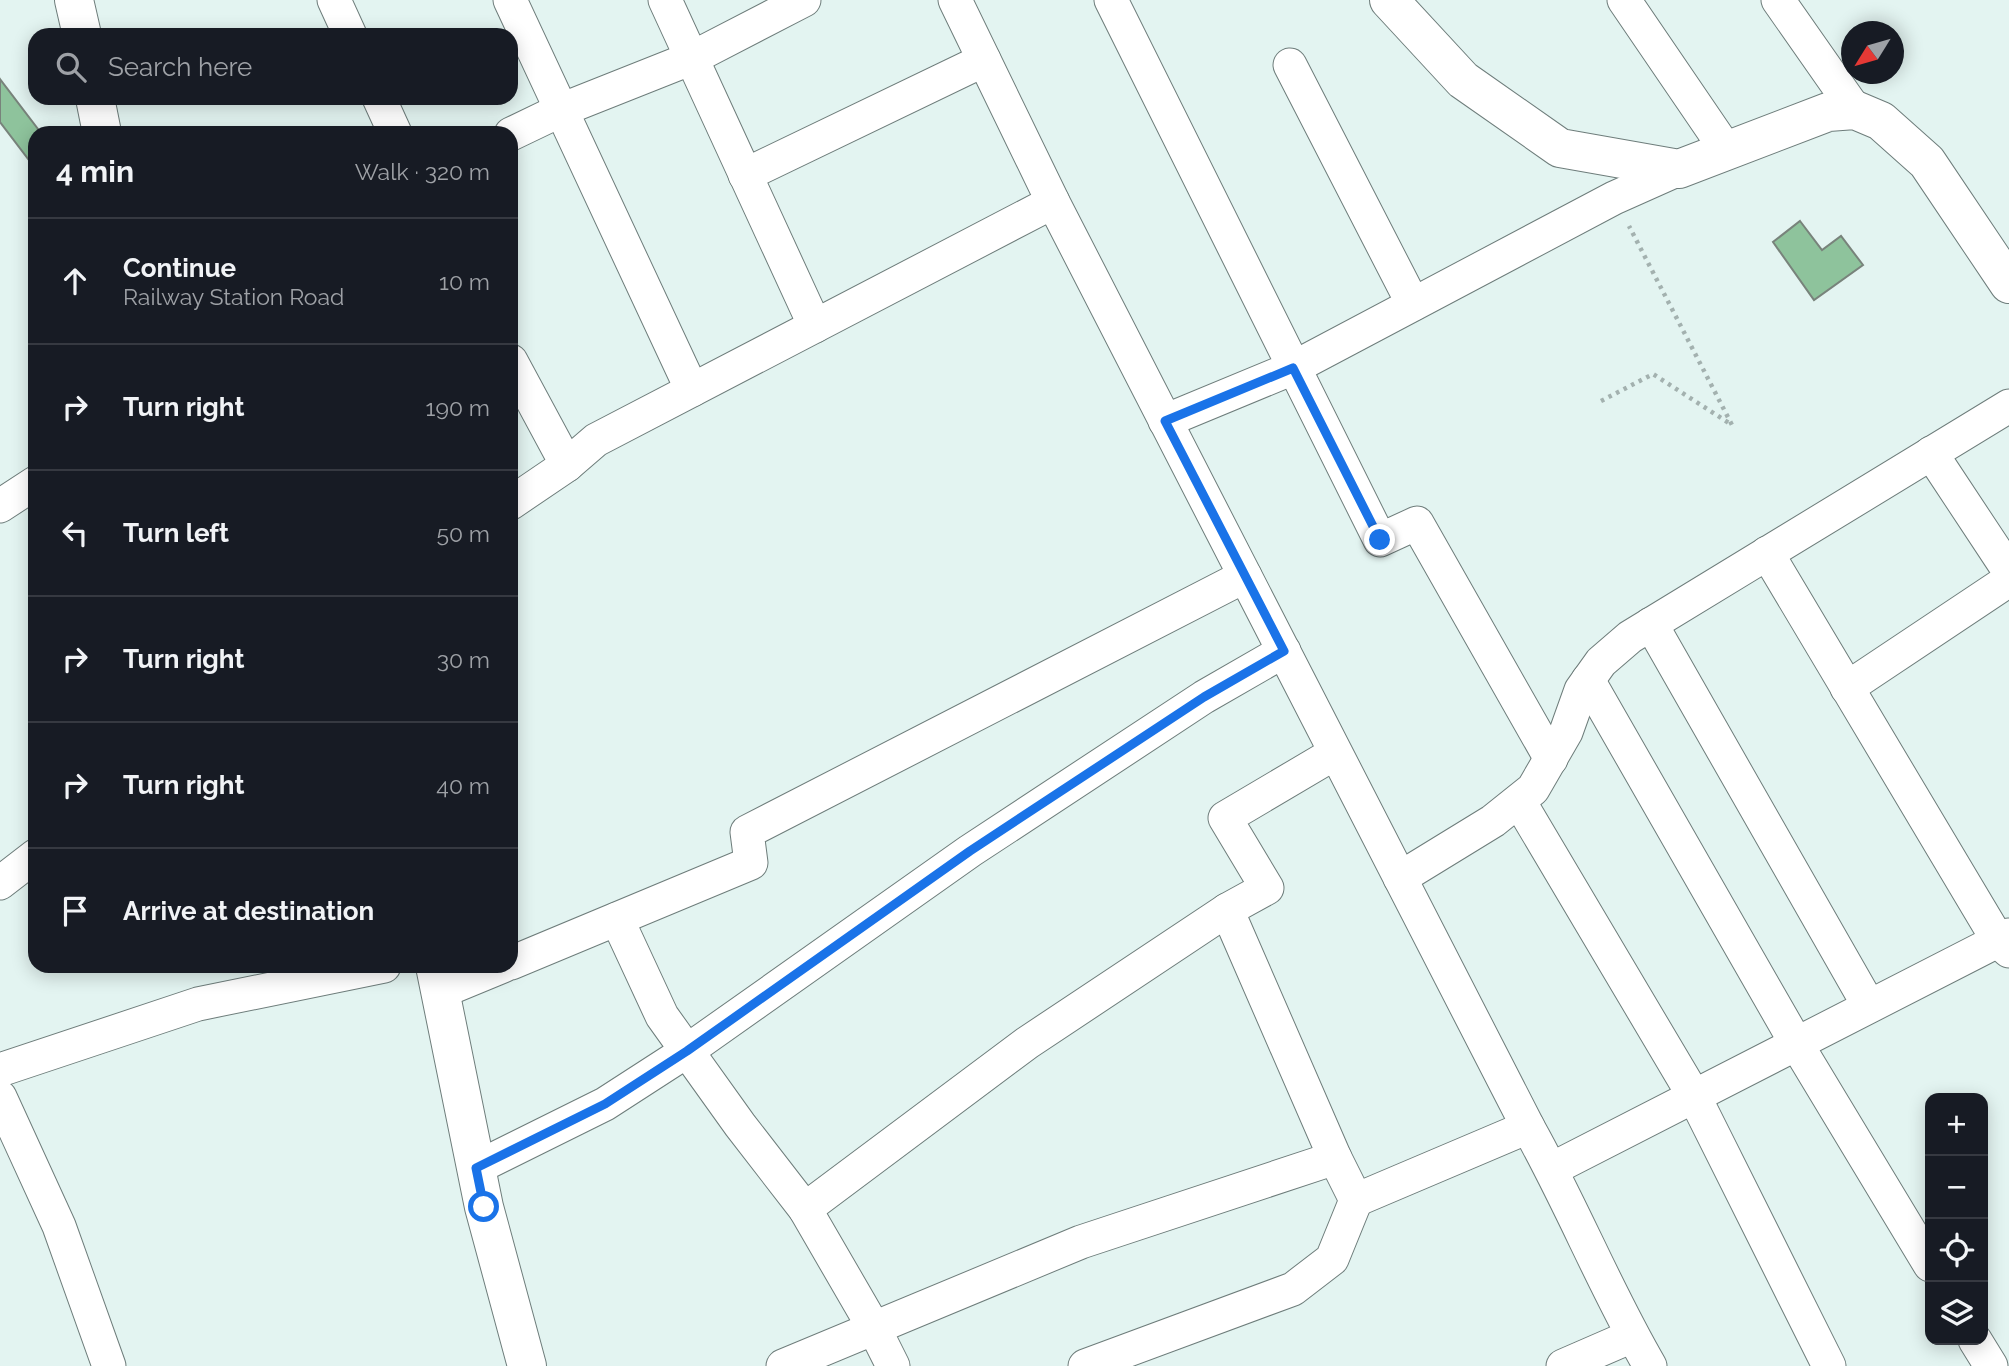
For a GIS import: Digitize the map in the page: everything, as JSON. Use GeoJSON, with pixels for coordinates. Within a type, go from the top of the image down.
{"type":"FeatureCollection","features":[{"type":"Feature","properties":{"kind":"street"},"geometry":{"type":"LineString","coordinates":[[74,0],[80,28]]}},
{"type":"Feature","properties":{"kind":"street"},"geometry":{"type":"LineString","coordinates":[[334,0],[347,28]]}},
{"type":"Feature","properties":{"kind":"street"},"geometry":{"type":"LineString","coordinates":[[510,0],[692,390]]}},
{"type":"Feature","properties":{"kind":"street"},"geometry":{"type":"LineString","coordinates":[[665,0],[814,326]]}},
{"type":"Feature","properties":{"kind":"street"},"geometry":{"type":"LineString","coordinates":[[518,131],[561,110],[691,58],[804,0]]}},
{"type":"Feature","properties":{"kind":"street"},"geometry":{"type":"LineString","coordinates":[[955,0],[1053,202],[1552,1169],[1632,1336],[1650,1366]]}},
{"type":"Feature","properties":{"kind":"street"},"geometry":{"type":"LineString","coordinates":[[1111,0],[1380,540],[1418,523],[1551,759]]}},
{"type":"Feature","properties":{"kind":"street"},"geometry":{"type":"LineString","coordinates":[[1389,0],[1463,80],[1560,148],[1679,169]]}},
{"type":"Feature","properties":{"kind":"street"},"geometry":{"type":"LineString","coordinates":[[1624,0],[1727,151]]}},
{"type":"Feature","properties":{"kind":"street"},"geometry":{"type":"LineString","coordinates":[[1778,0],[1855,110]]}},
{"type":"Feature","properties":{"kind":"street"},"geometry":{"type":"LineString","coordinates":[[745,175],[984,60]]}},
{"type":"Feature","properties":{"kind":"street"},"geometry":{"type":"LineString","coordinates":[[1290,65],[1413,304]]}},
{"type":"Feature","properties":{"kind":"street"},"geometry":{"type":"LineString","coordinates":[[96,105],[100,126]]}},
{"type":"Feature","properties":{"kind":"street"},"geometry":{"type":"LineString","coordinates":[[382,105],[391,126]]}},
{"type":"Feature","properties":{"kind":"street"},"geometry":{"type":"LineString","coordinates":[[1165,421],[1293,368],[1614,198],[1679,169],[1828,112],[1855,110],[1881,121],[1927,162],[2009,284]]}},
{"type":"Feature","properties":{"kind":"street"},"geometry":{"type":"LineString","coordinates":[[518,498],[567,466],[596,440],[1053,202]]}},
{"type":"Feature","properties":{"kind":"street"},"geometry":{"type":"LineString","coordinates":[[518,374],[567,466]]}},
{"type":"Feature","properties":{"kind":"street"},"geometry":{"type":"LineString","coordinates":[[1400,878],[1493,821],[1533,789],[1566,732],[1581,690],[1601,662],[1630,636],[2009,407]]}},
{"type":"Feature","properties":{"kind":"street"},"geometry":{"type":"LineString","coordinates":[[1931,453],[2009,572]]}},
{"type":"Feature","properties":{"kind":"street"},"geometry":{"type":"LineString","coordinates":[[0,506],[28,488]]}},
{"type":"Feature","properties":{"kind":"street"},"geometry":{"type":"LineString","coordinates":[[1552,1169],[1870,1006],[2006,943],[1766,553]]}},
{"type":"Feature","properties":{"kind":"street"},"geometry":{"type":"LineString","coordinates":[[518,960],[751,863],[747,832],[1245,576]]}},
{"type":"Feature","properties":{"kind":"street"},"geometry":{"type":"LineString","coordinates":[[1847,688],[2009,580]]}},
{"type":"Feature","properties":{"kind":"street"},"geometry":{"type":"LineString","coordinates":[[1651,624],[1870,1006]]}},
{"type":"Feature","properties":{"kind":"street"},"geometry":{"type":"LineString","coordinates":[[476,1168],[605,1104],[687,1051],[970,851],[1204,697],[1284,651]]}},
{"type":"Feature","properties":{"kind":"street"},"geometry":{"type":"LineString","coordinates":[[1588,680],[1796,1043],[1925,1257]]}},
{"type":"Feature","properties":{"kind":"street"},"geometry":{"type":"LineString","coordinates":[[805,1209],[1027,1043],[1227,910],[1267,888],[1225,818],[1335,753]]}},
{"type":"Feature","properties":{"kind":"street"},"geometry":{"type":"LineString","coordinates":[[1519,801],[1694,1096],[1829,1366]]}},
{"type":"Feature","properties":{"kind":"street"},"geometry":{"type":"LineString","coordinates":[[0,883],[28,861]]}},
{"type":"Feature","properties":{"kind":"street"},"geometry":{"type":"LineString","coordinates":[[1227,910],[1335,1158],[1356,1200]]}},
{"type":"Feature","properties":{"kind":"street"},"geometry":{"type":"LineString","coordinates":[[617,919],[662,1016],[740,1125],[805,1209],[893,1366]]}},
{"type":"Feature","properties":{"kind":"street"},"geometry":{"type":"LineString","coordinates":[[0,1070],[198,1004],[295,976],[322,973]]}},
{"type":"Feature","properties":{"kind":"street"},"geometry":{"type":"LineString","coordinates":[[467,973],[437,979],[484,1207],[527,1366]]}},
{"type":"Feature","properties":{"kind":"street"},"geometry":{"type":"LineString","coordinates":[[0,1097],[59,1226],[109,1366]]}},
{"type":"Feature","properties":{"kind":"street"},"geometry":{"type":"LineString","coordinates":[[1085,1366],[1293,1289],[1332,1259],[1356,1200],[1528,1127]]}},
{"type":"Feature","properties":{"kind":"street"},"geometry":{"type":"LineString","coordinates":[[783,1366],[1081,1242],[1335,1158]]}},
{"type":"Feature","properties":{"kind":"street"},"geometry":{"type":"LineString","coordinates":[[1563,1366],[1632,1336]]}},
{"type":"Feature","properties":{"kind":"street"},"geometry":{"type":"LineString","coordinates":[[1978,1345],[1991,1366]]}},
{"type":"Feature","properties":{"kind":"path"},"geometry":{"type":"LineString","coordinates":[[1601,401],[1653,374],[1732,425],[1640,246]]}},
{"type":"Feature","properties":{"kind":"building"},"geometry":{"type":"Polygon","coordinates":[[[0,79],[36,126],[28,126],[28,159],[0,122],[0,79]]]}},
{"type":"Feature","properties":{"kind":"building"},"geometry":{"type":"Polygon","coordinates":[[[1800,221],[1822,250],[1841,236],[1863,265],[1814,300],[1773,242],[1800,221]]]}},
{"type":"Feature","properties":{"kind":"route"},"geometry":{"type":"LineString","coordinates":[[484,1207],[476,1168],[605,1104],[687,1051],[970,851],[1204,697],[1284,651],[1165,421],[1293,368],[1380,540]]}}]}
